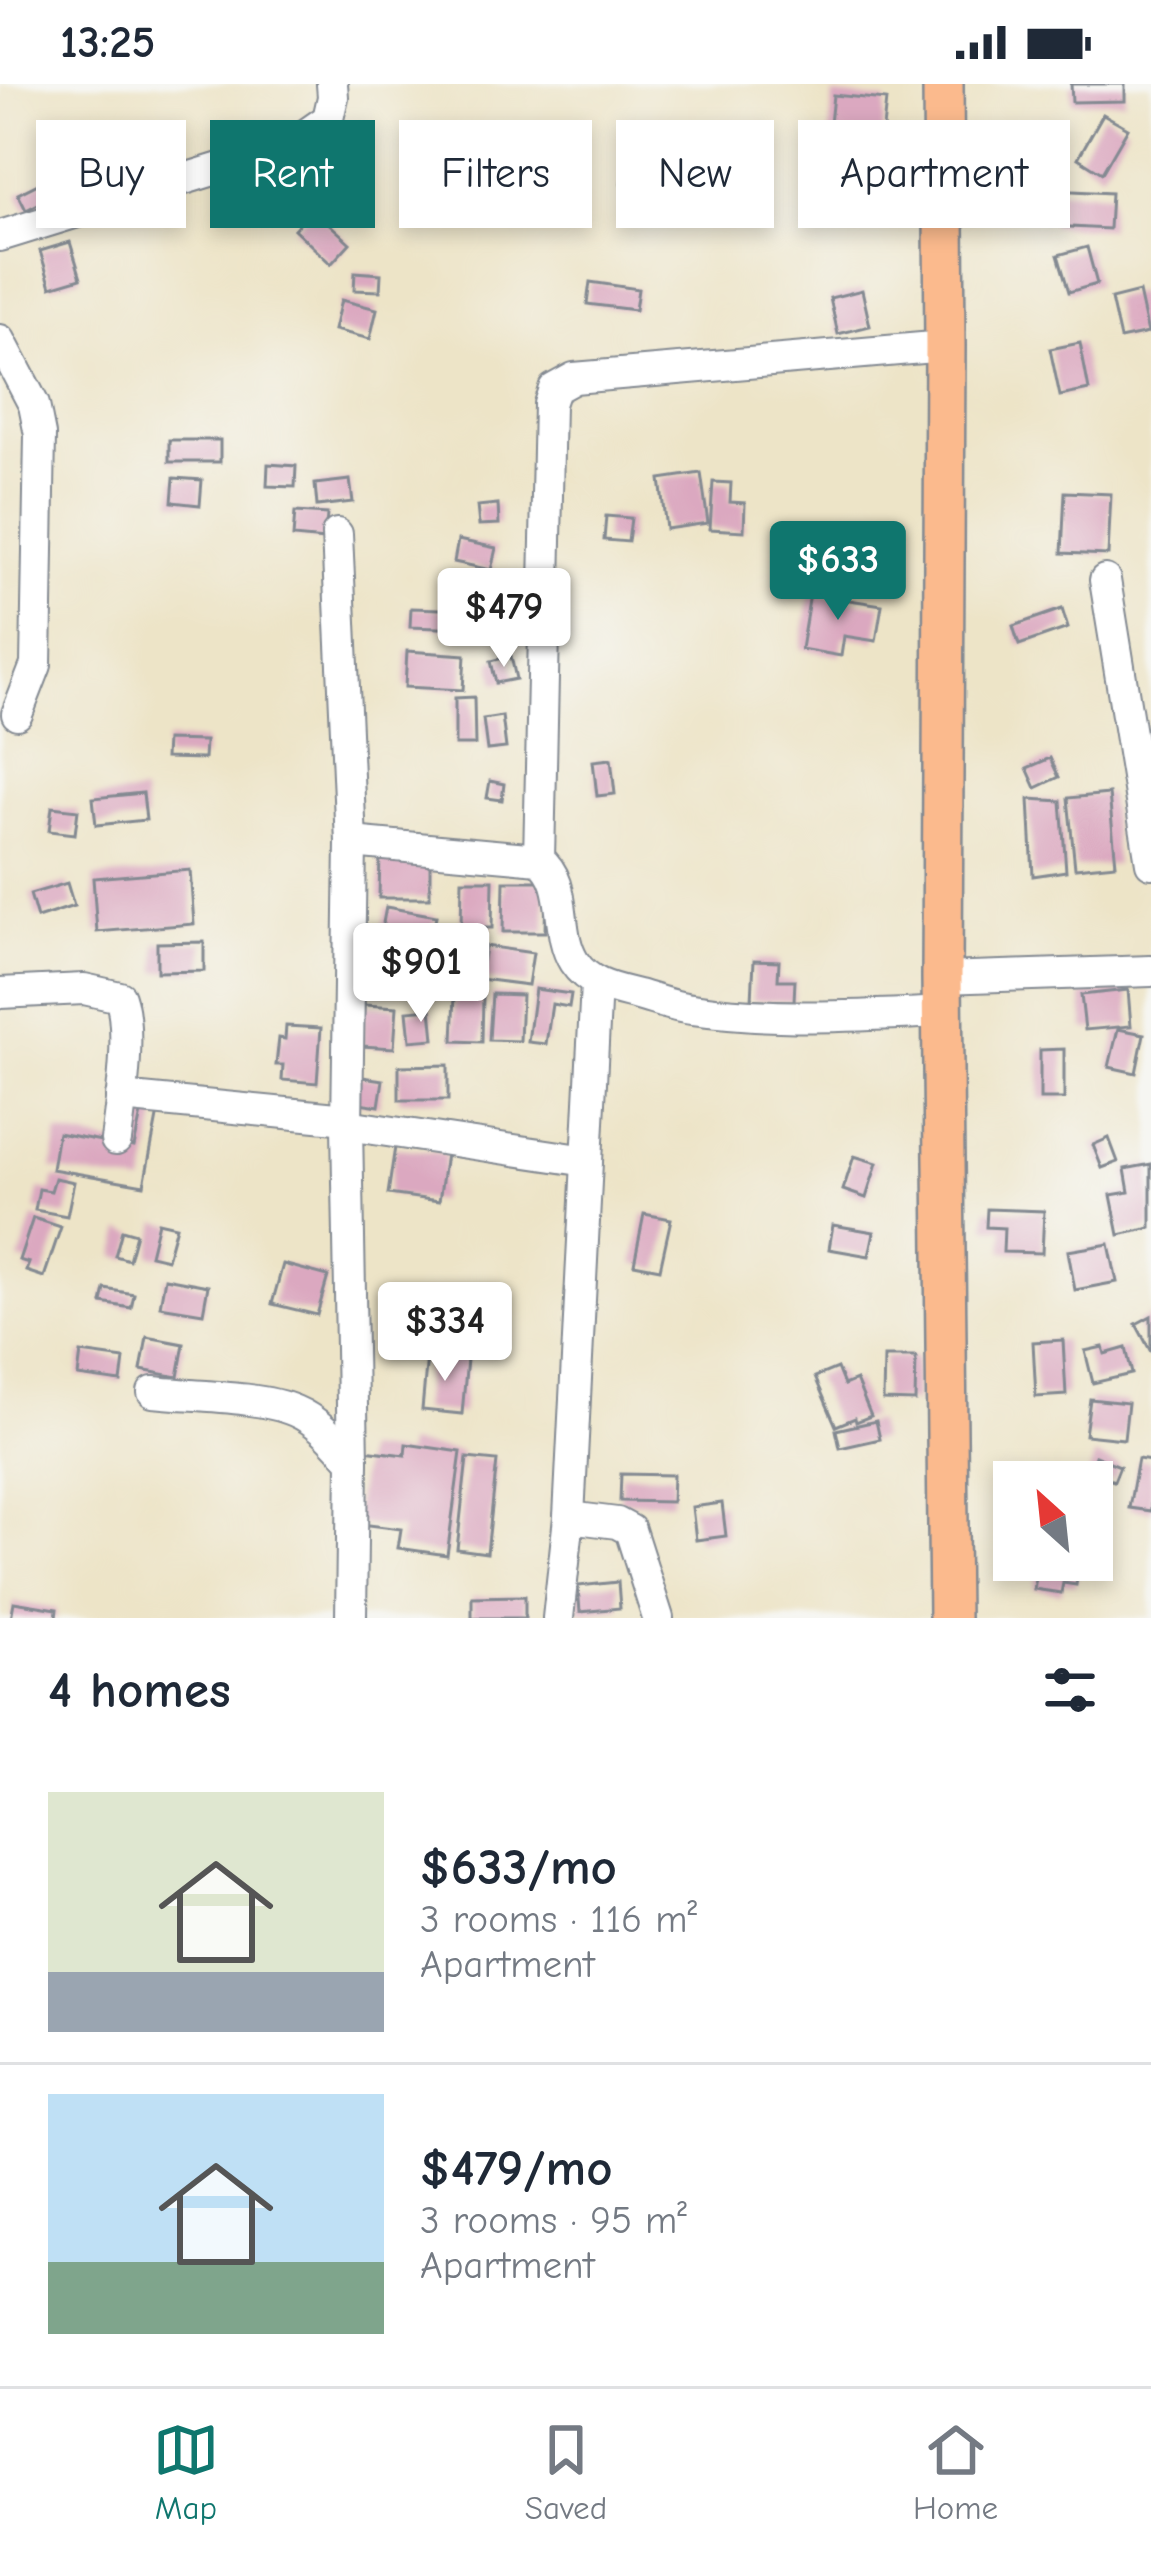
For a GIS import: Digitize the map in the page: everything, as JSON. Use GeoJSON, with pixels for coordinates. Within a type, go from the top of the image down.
{"type":"FeatureCollection","features":[{"type":"Feature","properties":{"kind":"main road"},"geometry":{"type":"LineString","coordinates":[[943,84],[942,995],[949,1618]]}},
{"type":"Feature","properties":{"kind":"street"},"geometry":{"type":"LineString","coordinates":[[0,236],[288,147],[328,119],[332,84]]}},
{"type":"Feature","properties":{"kind":"street"},"geometry":{"type":"LineString","coordinates":[[0,340],[34,405],[40,435],[36,665],[17,714]]}},
{"type":"Feature","properties":{"kind":"street"},"geometry":{"type":"LineString","coordinates":[[539,860],[549,404],[554,388],[574,378],[945,346]]}},
{"type":"Feature","properties":{"kind":"street"},"geometry":{"type":"LineString","coordinates":[[337,534],[351,842],[347,1122],[351,1618]]}},
{"type":"Feature","properties":{"kind":"street"},"geometry":{"type":"LineString","coordinates":[[1105,580],[1151,863]]}},
{"type":"Feature","properties":{"kind":"street"},"geometry":{"type":"LineString","coordinates":[[351,842],[539,860],[557,882],[562,926],[574,962],[596,984],[690,1009],[817,1018],[942,995],[1151,971]]}},
{"type":"Feature","properties":{"kind":"street"},"geometry":{"type":"LineString","coordinates":[[558,1618],[569,1516],[596,984]]}},
{"type":"Feature","properties":{"kind":"street"},"geometry":{"type":"LineString","coordinates":[[3,988],[84,989],[120,997],[124,1011],[122,1097],[116,1140]]}},
{"type":"Feature","properties":{"kind":"street"},"geometry":{"type":"LineString","coordinates":[[122,1097],[347,1122],[587,1161]]}},
{"type":"Feature","properties":{"kind":"street"},"geometry":{"type":"LineString","coordinates":[[153,1392],[274,1404],[299,1412],[325,1430],[352,1461]]}},
{"type":"Feature","properties":{"kind":"street"},"geometry":{"type":"LineString","coordinates":[[569,1516],[617,1522],[630,1530],[658,1618]]}},
{"type":"Feature","properties":{"kind":"building"},"geometry":{"type":"Polygon","coordinates":[[[1071,84],[1125,84],[1125,101],[1072,102],[1071,84]]]}},
{"type":"Feature","properties":{"kind":"building"},"geometry":{"type":"Polygon","coordinates":[[[833,95],[886,100],[884,120],[830,120],[833,95]]]}},
{"type":"Feature","properties":{"kind":"building"},"geometry":{"type":"Polygon","coordinates":[[[1103,114],[1128,128],[1102,173],[1078,158],[1103,114]]]}},
{"type":"Feature","properties":{"kind":"building"},"geometry":{"type":"Polygon","coordinates":[[[36,185],[36,205],[26,210],[18,194],[36,185]]]}},
{"type":"Feature","properties":{"kind":"building"},"geometry":{"type":"Polygon","coordinates":[[[1070,191],[1111,193],[1109,229],[1070,227],[1070,191]]]}},
{"type":"Feature","properties":{"kind":"building"},"geometry":{"type":"Polygon","coordinates":[[[334,228],[350,243],[331,264],[294,229],[334,228]]]}},
{"type":"Feature","properties":{"kind":"building"},"geometry":{"type":"Polygon","coordinates":[[[70,242],[81,278],[51,287],[40,251],[70,242]]]}},
{"type":"Feature","properties":{"kind":"building"},"geometry":{"type":"Polygon","coordinates":[[[1087,247],[1097,284],[1069,292],[1058,255],[1087,247]]]}},
{"type":"Feature","properties":{"kind":"building"},"geometry":{"type":"Polygon","coordinates":[[[355,272],[381,274],[380,291],[354,290],[355,272]]]}},
{"type":"Feature","properties":{"kind":"building"},"geometry":{"type":"Polygon","coordinates":[[[590,282],[638,289],[635,310],[587,304],[590,282]]]}},
{"type":"Feature","properties":{"kind":"building"},"geometry":{"type":"Polygon","coordinates":[[[862,290],[870,326],[838,334],[830,298],[862,290]]]}},
{"type":"Feature","properties":{"kind":"building"},"geometry":{"type":"Polygon","coordinates":[[[1139,292],[1148,333],[1120,339],[1111,299],[1139,292]]]}},
{"type":"Feature","properties":{"kind":"building"},"geometry":{"type":"Polygon","coordinates":[[[341,300],[377,309],[370,339],[334,330],[341,300]]]}},
{"type":"Feature","properties":{"kind":"building"},"geometry":{"type":"Polygon","coordinates":[[[1080,343],[1089,390],[1060,396],[1050,349],[1080,343]]]}},
{"type":"Feature","properties":{"kind":"building"},"geometry":{"type":"Polygon","coordinates":[[[169,440],[220,440],[220,462],[169,462],[169,440]]]}},
{"type":"Feature","properties":{"kind":"building"},"geometry":{"type":"Polygon","coordinates":[[[268,464],[296,466],[295,487],[267,486],[268,464]]]}},
{"type":"Feature","properties":{"kind":"building"},"geometry":{"type":"Polygon","coordinates":[[[701,473],[708,523],[666,529],[660,479],[701,473]]]}},
{"type":"Feature","properties":{"kind":"building"},"geometry":{"type":"Polygon","coordinates":[[[174,478],[202,480],[200,505],[172,502],[174,478]]]}},
{"type":"Feature","properties":{"kind":"building"},"geometry":{"type":"Polygon","coordinates":[[[350,480],[353,502],[317,506],[315,484],[350,480]]]}},
{"type":"Feature","properties":{"kind":"building"},"geometry":{"type":"Polygon","coordinates":[[[713,482],[731,483],[730,502],[745,503],[744,531],[710,529],[713,482]]]}},
{"type":"Feature","properties":{"kind":"building"},"geometry":{"type":"Polygon","coordinates":[[[1065,492],[1111,494],[1108,555],[1062,553],[1065,492]]]}},
{"type":"Feature","properties":{"kind":"building"},"geometry":{"type":"Polygon","coordinates":[[[498,504],[499,524],[479,525],[477,506],[498,504]]]}},
{"type":"Feature","properties":{"kind":"building"},"geometry":{"type":"Polygon","coordinates":[[[295,512],[327,514],[325,540],[293,537],[295,512]]]}},
{"type":"Feature","properties":{"kind":"building"},"geometry":{"type":"Polygon","coordinates":[[[606,516],[631,518],[628,542],[604,540],[606,516]]]}},
{"type":"Feature","properties":{"kind":"building"},"geometry":{"type":"Polygon","coordinates":[[[458,540],[496,548],[491,570],[454,562],[458,540]]]}},
{"type":"Feature","properties":{"kind":"building"},"geometry":{"type":"Polygon","coordinates":[[[810,594],[882,605],[876,641],[844,636],[841,656],[801,649],[810,594]]]}},
{"type":"Feature","properties":{"kind":"building"},"geometry":{"type":"Polygon","coordinates":[[[411,608],[468,610],[467,629],[410,627],[411,608]]]}},
{"type":"Feature","properties":{"kind":"building"},"geometry":{"type":"Polygon","coordinates":[[[1062,609],[1068,628],[1019,645],[1013,626],[1062,609]]]}},
{"type":"Feature","properties":{"kind":"building"},"geometry":{"type":"Polygon","coordinates":[[[407,651],[465,655],[463,690],[405,687],[407,651]]]}},
{"type":"Feature","properties":{"kind":"building"},"geometry":{"type":"Polygon","coordinates":[[[511,656],[516,679],[496,683],[491,661],[511,656]]]}},
{"type":"Feature","properties":{"kind":"building"},"geometry":{"type":"Polygon","coordinates":[[[474,697],[475,745],[455,745],[455,698],[474,697]]]}},
{"type":"Feature","properties":{"kind":"building"},"geometry":{"type":"Polygon","coordinates":[[[502,716],[506,748],[487,750],[483,719],[502,716]]]}},
{"type":"Feature","properties":{"kind":"building"},"geometry":{"type":"Polygon","coordinates":[[[166,740],[205,741],[204,759],[165,758],[166,740]]]}},
{"type":"Feature","properties":{"kind":"building"},"geometry":{"type":"Polygon","coordinates":[[[1050,758],[1059,777],[1036,788],[1027,768],[1050,758]]]}},
{"type":"Feature","properties":{"kind":"building"},"geometry":{"type":"Polygon","coordinates":[[[611,759],[615,794],[597,796],[593,761],[611,759]]]}},
{"type":"Feature","properties":{"kind":"building"},"geometry":{"type":"Polygon","coordinates":[[[490,781],[504,784],[502,800],[487,798],[490,781]]]}},
{"type":"Feature","properties":{"kind":"building"},"geometry":{"type":"Polygon","coordinates":[[[143,793],[146,820],[96,825],[93,798],[143,793]]]}},
{"type":"Feature","properties":{"kind":"building"},"geometry":{"type":"Polygon","coordinates":[[[1109,794],[1116,864],[1075,868],[1068,798],[1109,794]]]}},
{"type":"Feature","properties":{"kind":"building"},"geometry":{"type":"Polygon","coordinates":[[[1029,799],[1061,801],[1066,871],[1033,876],[1029,799]]]}},
{"type":"Feature","properties":{"kind":"building"},"geometry":{"type":"Polygon","coordinates":[[[52,807],[78,810],[75,834],[49,831],[52,807]]]}},
{"type":"Feature","properties":{"kind":"building"},"geometry":{"type":"Polygon","coordinates":[[[380,854],[430,854],[430,898],[379,898],[380,854]]]}},
{"type":"Feature","properties":{"kind":"building"},"geometry":{"type":"Polygon","coordinates":[[[190,870],[194,924],[97,932],[93,878],[190,870]]]}},
{"type":"Feature","properties":{"kind":"building"},"geometry":{"type":"Polygon","coordinates":[[[462,880],[493,880],[492,928],[461,928],[462,880]]]}},
{"type":"Feature","properties":{"kind":"building"},"geometry":{"type":"Polygon","coordinates":[[[504,881],[546,881],[545,932],[503,932],[504,881]]]}},
{"type":"Feature","properties":{"kind":"building"},"geometry":{"type":"Polygon","coordinates":[[[67,883],[74,906],[37,918],[30,894],[67,883]]]}},
{"type":"Feature","properties":{"kind":"building"},"geometry":{"type":"Polygon","coordinates":[[[386,907],[436,916],[430,948],[380,939],[386,907]]]}},
{"type":"Feature","properties":{"kind":"building"},"geometry":{"type":"Polygon","coordinates":[[[204,942],[204,971],[157,972],[157,943],[204,942]]]}},
{"type":"Feature","properties":{"kind":"building"},"geometry":{"type":"Polygon","coordinates":[[[485,946],[533,953],[528,985],[480,979],[485,946]]]}},
{"type":"Feature","properties":{"kind":"building"},"geometry":{"type":"Polygon","coordinates":[[[380,948],[433,957],[430,973],[378,964],[380,948]]]}},
{"type":"Feature","properties":{"kind":"building"},"geometry":{"type":"Polygon","coordinates":[[[754,960],[779,961],[778,980],[795,980],[794,1001],[752,1000],[754,960]]]}},
{"type":"Feature","properties":{"kind":"building"},"geometry":{"type":"Polygon","coordinates":[[[535,989],[571,994],[569,1007],[552,1004],[546,1044],[528,1042],[535,989]]]}},
{"type":"Feature","properties":{"kind":"building"},"geometry":{"type":"Polygon","coordinates":[[[1128,990],[1131,1026],[1085,1030],[1081,995],[1128,990]]]}},
{"type":"Feature","properties":{"kind":"building"},"geometry":{"type":"Polygon","coordinates":[[[492,994],[522,995],[520,1041],[489,1040],[492,994]]]}},
{"type":"Feature","properties":{"kind":"building"},"geometry":{"type":"Polygon","coordinates":[[[455,995],[483,996],[482,1042],[453,1041],[455,995]]]}},
{"type":"Feature","properties":{"kind":"building"},"geometry":{"type":"Polygon","coordinates":[[[364,1005],[397,1007],[394,1048],[362,1046],[364,1005]]]}},
{"type":"Feature","properties":{"kind":"building"},"geometry":{"type":"Polygon","coordinates":[[[431,1009],[434,1039],[410,1041],[407,1011],[431,1009]]]}},
{"type":"Feature","properties":{"kind":"building"},"geometry":{"type":"Polygon","coordinates":[[[286,1026],[321,1028],[317,1083],[282,1080],[283,1065],[276,1065],[279,1038],[285,1039],[286,1026]]]}},
{"type":"Feature","properties":{"kind":"building"},"geometry":{"type":"Polygon","coordinates":[[[1118,1029],[1144,1034],[1136,1073],[1109,1067],[1118,1029]]]}},
{"type":"Feature","properties":{"kind":"building"},"geometry":{"type":"Polygon","coordinates":[[[1064,1049],[1064,1099],[1040,1099],[1040,1050],[1064,1049]]]}},
{"type":"Feature","properties":{"kind":"building"},"geometry":{"type":"Polygon","coordinates":[[[448,1065],[448,1100],[399,1100],[399,1066],[448,1065]]]}},
{"type":"Feature","properties":{"kind":"building"},"geometry":{"type":"Polygon","coordinates":[[[356,1076],[383,1080],[379,1106],[353,1102],[356,1076]]]}},
{"type":"Feature","properties":{"kind":"building"},"geometry":{"type":"Polygon","coordinates":[[[142,1109],[158,1112],[144,1185],[52,1169],[58,1133],[134,1147],[142,1109]]]}},
{"type":"Feature","properties":{"kind":"building"},"geometry":{"type":"Polygon","coordinates":[[[1109,1138],[1118,1162],[1102,1168],[1093,1145],[1109,1138]]]}},
{"type":"Feature","properties":{"kind":"building"},"geometry":{"type":"Polygon","coordinates":[[[395,1147],[446,1154],[439,1201],[388,1194],[395,1147]]]}},
{"type":"Feature","properties":{"kind":"building"},"geometry":{"type":"Polygon","coordinates":[[[854,1156],[877,1163],[866,1198],[843,1190],[854,1156]]]}},
{"type":"Feature","properties":{"kind":"building"},"geometry":{"type":"Polygon","coordinates":[[[1151,1164],[1151,1228],[1119,1235],[1111,1195],[1129,1192],[1125,1169],[1151,1164]]]}},
{"type":"Feature","properties":{"kind":"building"},"geometry":{"type":"Polygon","coordinates":[[[55,1178],[74,1182],[67,1216],[35,1210],[39,1189],[51,1191],[55,1178]]]}},
{"type":"Feature","properties":{"kind":"building"},"geometry":{"type":"Polygon","coordinates":[[[987,1209],[1044,1211],[1042,1253],[1003,1252],[1004,1228],[986,1227],[987,1209]]]}},
{"type":"Feature","properties":{"kind":"building"},"geometry":{"type":"Polygon","coordinates":[[[644,1214],[671,1219],[660,1269],[634,1264],[644,1214]]]}},
{"type":"Feature","properties":{"kind":"building"},"geometry":{"type":"Polygon","coordinates":[[[33,1218],[61,1227],[44,1277],[26,1271],[29,1263],[19,1260],[33,1218]]]}},
{"type":"Feature","properties":{"kind":"building"},"geometry":{"type":"Polygon","coordinates":[[[158,1222],[176,1226],[167,1259],[150,1255],[158,1222]]]}},
{"type":"Feature","properties":{"kind":"building"},"geometry":{"type":"Polygon","coordinates":[[[833,1225],[874,1232],[869,1256],[829,1249],[833,1225]]]}},
{"type":"Feature","properties":{"kind":"building"},"geometry":{"type":"Polygon","coordinates":[[[122,1230],[136,1234],[129,1260],[115,1256],[122,1230]]]}},
{"type":"Feature","properties":{"kind":"building"},"geometry":{"type":"Polygon","coordinates":[[[1109,1244],[1117,1282],[1075,1290],[1068,1251],[1109,1244]]]}},
{"type":"Feature","properties":{"kind":"building"},"geometry":{"type":"Polygon","coordinates":[[[283,1264],[328,1276],[317,1315],[272,1304],[283,1264]]]}},
{"type":"Feature","properties":{"kind":"building"},"geometry":{"type":"Polygon","coordinates":[[[165,1278],[208,1286],[203,1313],[160,1306],[165,1278]]]}},
{"type":"Feature","properties":{"kind":"building"},"geometry":{"type":"Polygon","coordinates":[[[105,1289],[134,1294],[131,1308],[102,1303],[105,1289]]]}},
{"type":"Feature","properties":{"kind":"building"},"geometry":{"type":"Polygon","coordinates":[[[1151,1316],[1151,1352],[1136,1324],[1151,1316]]]}},
{"type":"Feature","properties":{"kind":"building"},"geometry":{"type":"Polygon","coordinates":[[[147,1337],[184,1344],[178,1377],[141,1370],[147,1337]]]}},
{"type":"Feature","properties":{"kind":"building"},"geometry":{"type":"Polygon","coordinates":[[[1063,1340],[1066,1395],[1036,1397],[1033,1342],[1063,1340]]]}},
{"type":"Feature","properties":{"kind":"building"},"geometry":{"type":"Polygon","coordinates":[[[1103,1347],[1105,1354],[1126,1348],[1132,1374],[1093,1383],[1085,1351],[1103,1347]]]}},
{"type":"Feature","properties":{"kind":"building"},"geometry":{"type":"Polygon","coordinates":[[[81,1353],[124,1359],[121,1382],[78,1376],[81,1353]]]}},
{"type":"Feature","properties":{"kind":"building"},"geometry":{"type":"Polygon","coordinates":[[[427,1355],[467,1359],[462,1414],[422,1410],[427,1355]]]}},
{"type":"Feature","properties":{"kind":"building"},"geometry":{"type":"Polygon","coordinates":[[[884,1357],[916,1357],[915,1401],[883,1400],[884,1357]]]}},
{"type":"Feature","properties":{"kind":"building"},"geometry":{"type":"Polygon","coordinates":[[[837,1368],[844,1385],[856,1380],[871,1416],[836,1426],[815,1377],[837,1368]]]}},
{"type":"Feature","properties":{"kind":"building"},"geometry":{"type":"Polygon","coordinates":[[[1090,1399],[1128,1403],[1124,1439],[1085,1435],[1090,1399]]]}},
{"type":"Feature","properties":{"kind":"building"},"geometry":{"type":"Polygon","coordinates":[[[876,1421],[880,1439],[840,1448],[836,1430],[876,1421]]]}},
{"type":"Feature","properties":{"kind":"building"},"geometry":{"type":"Polygon","coordinates":[[[406,1444],[461,1452],[447,1555],[398,1548],[401,1529],[353,1523],[364,1450],[405,1455],[406,1444]]]}},
{"type":"Feature","properties":{"kind":"building"},"geometry":{"type":"Polygon","coordinates":[[[467,1458],[497,1461],[487,1553],[457,1549],[467,1458]]]}},
{"type":"Feature","properties":{"kind":"building"},"geometry":{"type":"Polygon","coordinates":[[[1138,1459],[1151,1461],[1151,1511],[1129,1508],[1138,1459]]]}},
{"type":"Feature","properties":{"kind":"building"},"geometry":{"type":"Polygon","coordinates":[[[621,1474],[673,1475],[672,1502],[620,1501],[621,1474]]]}},
{"type":"Feature","properties":{"kind":"building"},"geometry":{"type":"Polygon","coordinates":[[[722,1503],[726,1536],[696,1540],[692,1507],[722,1503]]]}},
{"type":"Feature","properties":{"kind":"building"},"geometry":{"type":"Polygon","coordinates":[[[1035,1581],[1077,1581],[1076,1585],[1063,1583],[1061,1593],[1034,1589],[1035,1581]]]}},
{"type":"Feature","properties":{"kind":"building"},"geometry":{"type":"Polygon","coordinates":[[[618,1582],[620,1608],[580,1612],[578,1586],[618,1582]]]}},
{"type":"Feature","properties":{"kind":"building"},"geometry":{"type":"Polygon","coordinates":[[[525,1596],[525,1618],[472,1618],[472,1597],[525,1596]]]}},
{"type":"Feature","properties":{"kind":"building"},"geometry":{"type":"Polygon","coordinates":[[[14,1602],[57,1609],[56,1618],[11,1618],[14,1602]]]}}]}
